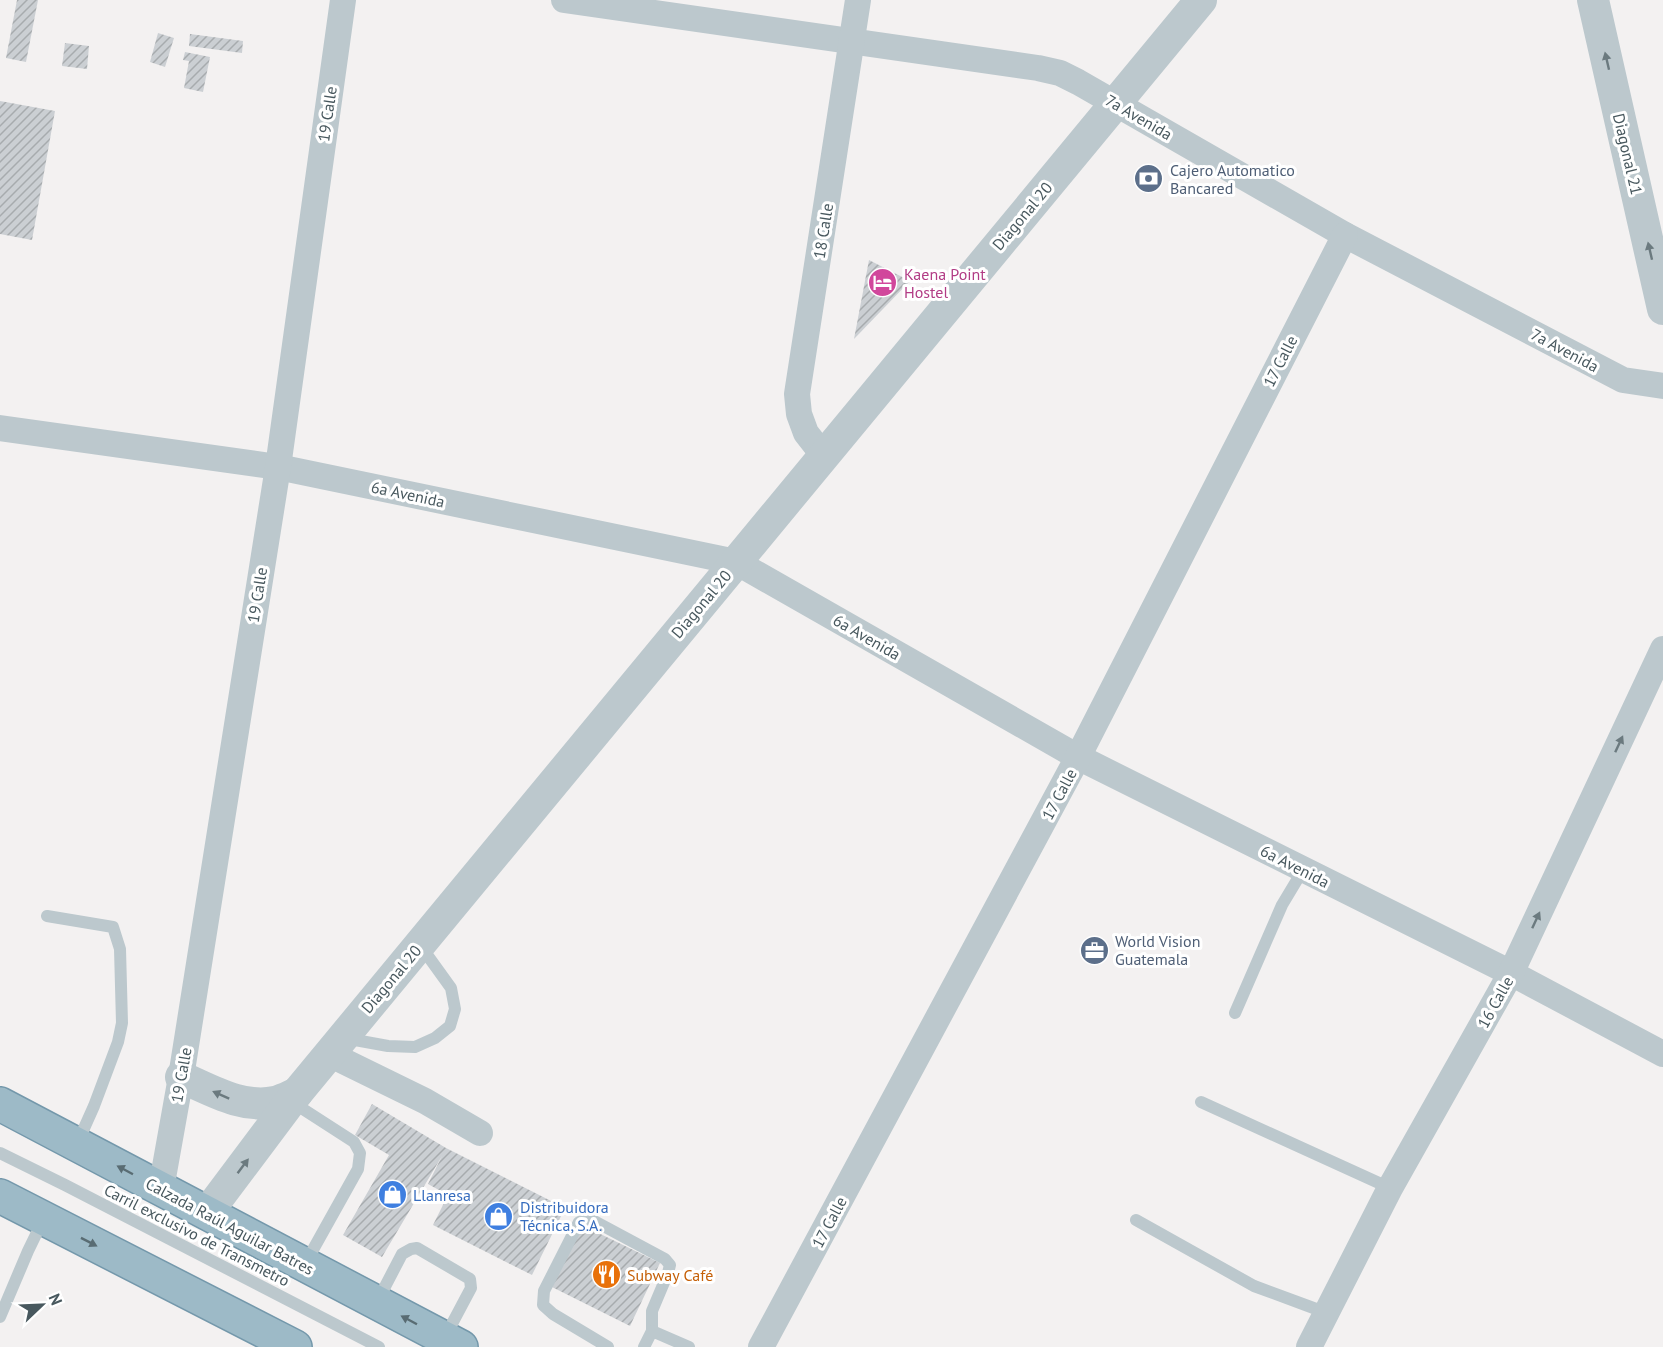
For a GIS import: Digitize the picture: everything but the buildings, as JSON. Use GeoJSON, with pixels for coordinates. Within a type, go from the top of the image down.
{"type":"FeatureCollection","features":[{"type":"Feature","properties":{"kind":"highway","name":"Calzada Raúl Aguilar Batres"},"geometry":{"type":"LineString","coordinates":[[0,1104],[453,1343]]}},
{"type":"Feature","properties":{"kind":"highway"},"geometry":{"type":"LineString","coordinates":[[0,1196],[258,1338],[296,1347]]}},
{"type":"Feature","properties":{"kind":"street","name":"19 Calle"},"geometry":{"type":"LineString","coordinates":[[161,1189],[181,1077],[278,467],[343,0]]}},
{"type":"Feature","properties":{"kind":"street","name":"7a Avenida"},"geometry":{"type":"LineString","coordinates":[[564,0],[1060,73],[1345,235],[1623,380],[1663,386]]}},
{"type":"Feature","properties":{"kind":"street","name":"18 Calle"},"geometry":{"type":"LineString","coordinates":[[824,456],[806,433],[799,414],[797,394],[858,0]]}},
{"type":"Feature","properties":{"kind":"street","name":"Diagonal 20"},"geometry":{"type":"LineString","coordinates":[[207,1213],[294,1097],[1201,0]]}},
{"type":"Feature","properties":{"kind":"street","name":"Diagonal 21"},"geometry":{"type":"LineString","coordinates":[[1593,0],[1663,309]]}},
{"type":"Feature","properties":{"kind":"street","name":"17 Calle"},"geometry":{"type":"LineString","coordinates":[[761,1347],[1078,757],[1345,235]]}},
{"type":"Feature","properties":{"kind":"street","name":"6a Avenida"},"geometry":{"type":"LineString","coordinates":[[0,428],[278,467],[736,562],[1078,757],[1511,973],[1663,1054]]}},
{"type":"Feature","properties":{"kind":"street","name":"16 Calle"},"geometry":{"type":"LineString","coordinates":[[1309,1347],[1390,1188],[1511,973],[1663,649]]}},
{"type":"Feature","properties":{"kind":"street"},"geometry":{"type":"LineString","coordinates":[[336,1046],[480,1133]]}},
{"type":"Feature","properties":{"kind":"street"},"geometry":{"type":"LineString","coordinates":[[181,1077],[231,1099],[254,1104],[276,1102],[294,1097]]}},
{"type":"Feature","properties":{"kind":"lane"},"geometry":{"type":"LineString","coordinates":[[1235,1013],[1282,905],[1304,870]]}},
{"type":"Feature","properties":{"kind":"lane"},"geometry":{"type":"LineString","coordinates":[[47,916],[113,927],[120,949],[122,1023],[94,1106],[77,1145]]}},
{"type":"Feature","properties":{"kind":"lane"},"geometry":{"type":"LineString","coordinates":[[336,1046],[415,1047],[435,1038],[450,1026],[456,1009],[451,988],[420,944]]}},
{"type":"Feature","properties":{"kind":"lane"},"geometry":{"type":"LineString","coordinates":[[294,1097],[354,1142],[360,1153],[358,1169],[304,1265]]}},
{"type":"Feature","properties":{"kind":"lane"},"geometry":{"type":"LineString","coordinates":[[1201,1102],[1390,1188]]}},
{"type":"Feature","properties":{"kind":"lane","name":"Carril exclusivo de Transmetro"},"geometry":{"type":"LineString","coordinates":[[0,1153],[379,1347]]}},
{"type":"Feature","properties":{"kind":"lane"},"geometry":{"type":"LineString","coordinates":[[0,1317],[44,1219]]}},
{"type":"Feature","properties":{"kind":"lane"},"geometry":{"type":"LineString","coordinates":[[608,1347],[553,1314],[543,1305],[544,1291],[579,1222],[587,1219],[655,1254],[670,1265],[652,1311],[652,1331],[644,1347]]}},
{"type":"Feature","properties":{"kind":"lane"},"geometry":{"type":"LineString","coordinates":[[1136,1220],[1254,1286],[1327,1313]]}},
{"type":"Feature","properties":{"kind":"lane"},"geometry":{"type":"LineString","coordinates":[[376,1303],[402,1254],[417,1248],[470,1279],[471,1288],[453,1343]]}},
{"type":"Feature","properties":{"kind":"lane"},"geometry":{"type":"LineString","coordinates":[[652,1331],[689,1347]]}},
{"type":"Feature","properties":{"kind":"place","name":"Cajero Automatico Bancared"},"geometry":{"type":"Point","coordinates":[1149,179]}},
{"type":"Feature","properties":{"kind":"place","name":"Kaena Point Hostel"},"geometry":{"type":"Point","coordinates":[883,283]}},
{"type":"Feature","properties":{"kind":"place","name":"World Vision Guatemala"},"geometry":{"type":"Point","coordinates":[1094,950]}},
{"type":"Feature","properties":{"kind":"place","name":"Llanresa"},"geometry":{"type":"Point","coordinates":[392,1195]}},
{"type":"Feature","properties":{"kind":"place","name":"Distribuidora Técnica, S.A."},"geometry":{"type":"Point","coordinates":[499,1216]}},
{"type":"Feature","properties":{"kind":"place","name":"Subway Café"},"geometry":{"type":"Point","coordinates":[606,1275]}}]}
